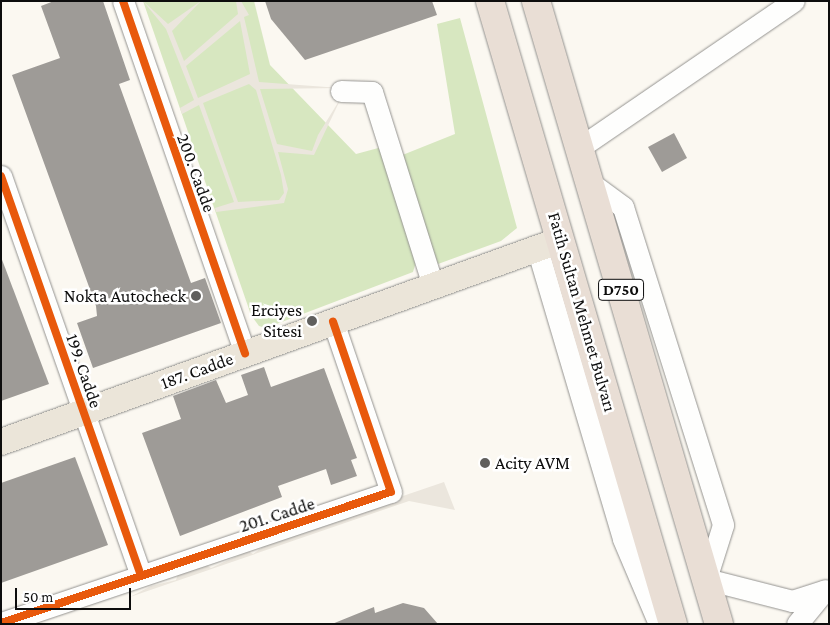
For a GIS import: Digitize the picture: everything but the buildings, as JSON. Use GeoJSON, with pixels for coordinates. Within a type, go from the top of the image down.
{"type":"FeatureCollection","features":[{"type":"Feature","properties":{"kind":"highway","name":"Fatih Sultan Mehmet Bulvarı"},"geometry":{"type":"LineString","coordinates":[[490,1],[549,244],[674,624]]}},
{"type":"Feature","properties":{"kind":"highway","name":"D750"},"geometry":{"type":"LineString","coordinates":[[536,1],[719,624]]}},
{"type":"Feature","properties":{"kind":"main road","name":"187. Cadde"},"geometry":{"type":"LineString","coordinates":[[1,442],[549,244]]}},
{"type":"Feature","properties":{"kind":"street","name":"200. Cadde"},"geometry":{"type":"LineString","coordinates":[[123,1],[245,354]]}},
{"type":"Feature","properties":{"kind":"street"},"geometry":{"type":"LineString","coordinates":[[579,148],[794,1]]}},
{"type":"Feature","properties":{"kind":"street"},"geometry":{"type":"LineString","coordinates":[[341,91],[372,92],[433,286]]}},
{"type":"Feature","properties":{"kind":"street","name":"199. Cadde"},"geometry":{"type":"LineString","coordinates":[[1,176],[82,412],[141,574]]}},
{"type":"Feature","properties":{"kind":"street"},"geometry":{"type":"LineString","coordinates":[[549,244],[622,539],[659,624]]}},
{"type":"Feature","properties":{"kind":"street","name":"201. Cadde"},"geometry":{"type":"LineString","coordinates":[[1,623],[141,574],[391,492],[333,322]]}},
{"type":"Feature","properties":{"kind":"street"},"geometry":{"type":"LineString","coordinates":[[706,579],[792,602],[827,589]]}},
{"type":"Feature","properties":{"kind":"street"},"geometry":{"type":"LineString","coordinates":[[797,624],[827,589]]}},
{"type":"Feature","properties":{"kind":"green space"},"geometry":{"type":"Polygon","coordinates":[[[143,1],[254,1],[270,65],[356,154],[382,147],[416,262],[413,272],[266,328],[259,326],[251,315],[143,1]]]}},
{"type":"Feature","properties":{"kind":"green space"},"geometry":{"type":"Polygon","coordinates":[[[460,18],[517,228],[501,241],[438,264],[400,156],[455,134],[437,24],[460,18]]]}},
{"type":"Feature","properties":{"kind":"shaded area"},"geometry":{"type":"Polygon","coordinates":[[[143,1],[168,24],[201,1],[172,31],[184,61],[238,14],[236,1],[241,1],[249,15],[244,17],[259,82],[340,88],[260,89],[277,144],[312,151],[318,135],[342,96],[314,155],[278,152],[288,189],[284,203],[216,212],[215,208],[234,202],[199,105],[182,114],[180,108],[194,100],[166,29],[143,1]],[[240,21],[186,66],[198,98],[250,74],[240,21]],[[249,84],[203,103],[238,202],[279,200],[284,193],[281,175],[256,90],[249,84]]]}},
{"type":"Feature","properties":{"kind":"shaded area"},"geometry":{"type":"Polygon","coordinates":[[[444,482],[455,510],[409,501],[130,597],[151,586],[176,580],[178,574],[205,564],[211,568],[248,551],[253,554],[271,541],[444,482]]]}},
{"type":"Feature","properties":{"kind":"cycle path"},"geometry":{"type":"LineString","coordinates":[[123,1],[245,354]]}},
{"type":"Feature","properties":{"kind":"cycle path"},"geometry":{"type":"LineString","coordinates":[[1,176],[141,575]]}},
{"type":"Feature","properties":{"kind":"cycle path"},"geometry":{"type":"LineString","coordinates":[[1,623],[391,492],[333,322]]}},
{"type":"Feature","properties":{"kind":"place","name":"Nokta Autocheck"},"geometry":{"type":"Point","coordinates":[196,296]}},
{"type":"Feature","properties":{"kind":"place","name":"Erciyes Sitesi"},"geometry":{"type":"Point","coordinates":[312,321]}},
{"type":"Feature","properties":{"kind":"place","name":"Acity AVM"},"geometry":{"type":"Point","coordinates":[485,463]}}]}
